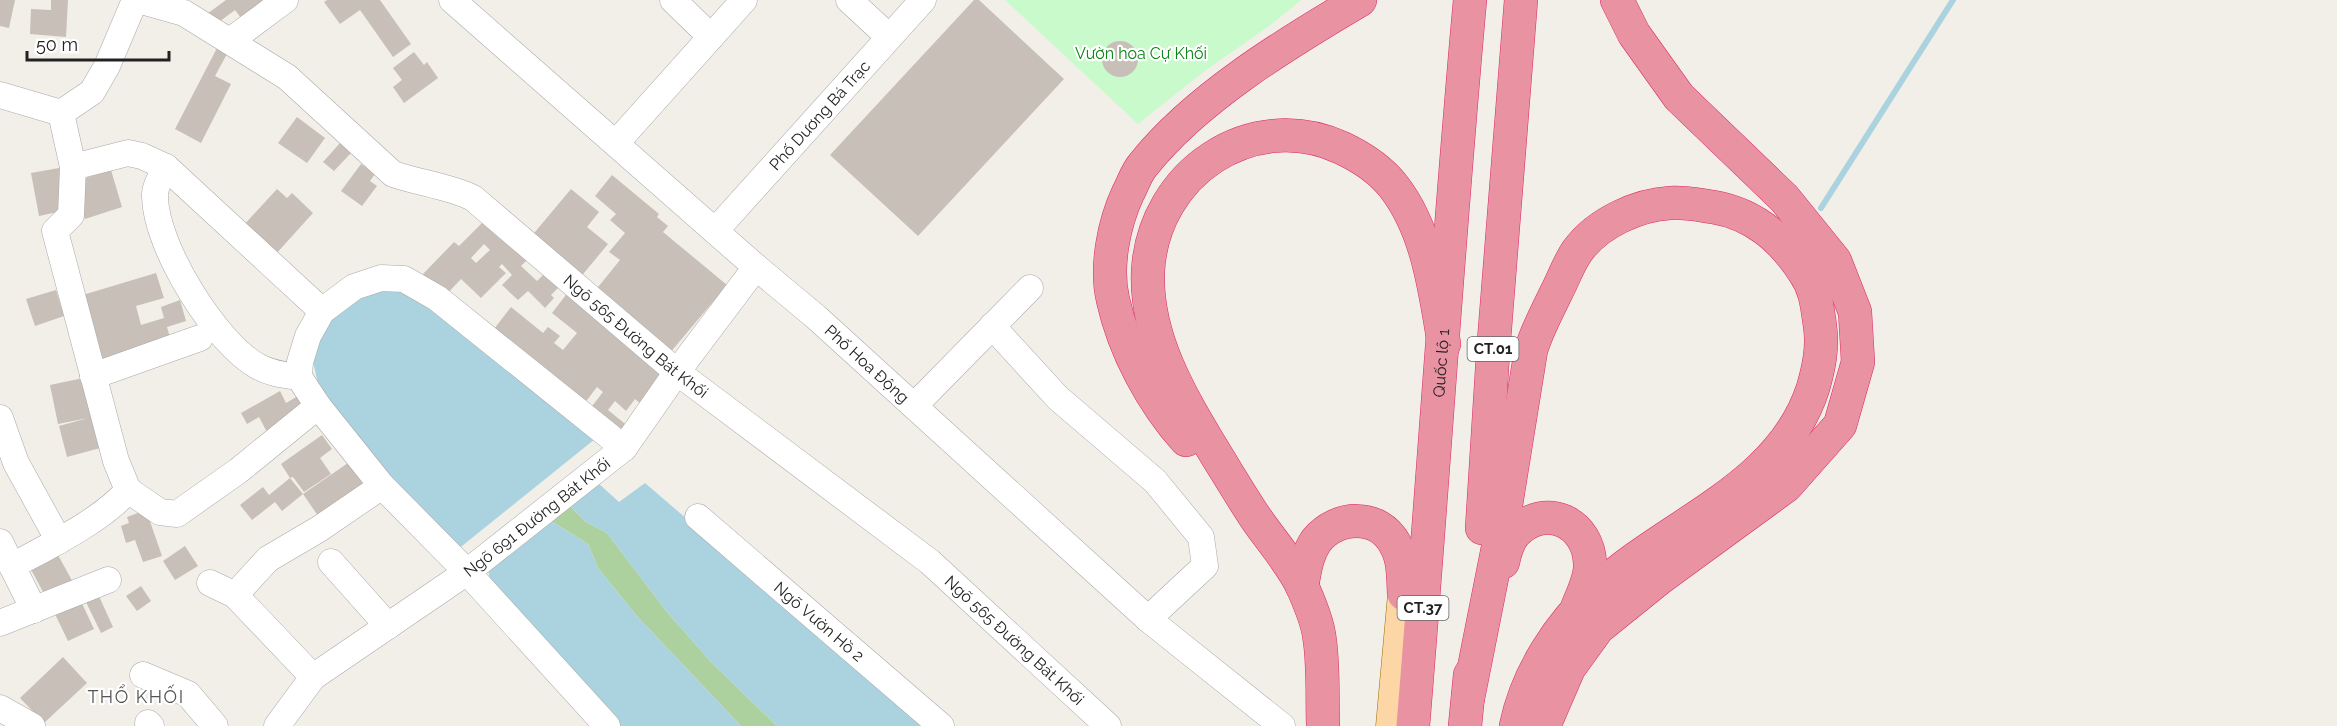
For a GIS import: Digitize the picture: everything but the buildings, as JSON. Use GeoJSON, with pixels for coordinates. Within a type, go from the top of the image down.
{"type":"FeatureCollection","features":[{"type":"Feature","properties":{"kind":"highway"},"geometry":{"type":"LineString","coordinates":[[1253,515],[1179,432],[1146,383],[1126,342],[1112,298],[1111,253],[1120,211],[1141,167],[1178,126],[1285,46],[1360,0]]}},
{"type":"Feature","properties":{"kind":"highway","name":"Quốc lộ 1"},"geometry":{"type":"LineString","coordinates":[[1413,726],[1444,344],[1458,126],[1470,0]]}},
{"type":"Feature","properties":{"kind":"highway","name":"CT.01"},"geometry":{"type":"LineString","coordinates":[[1467,712],[1486,490],[1493,353],[1521,0]]}},
{"type":"Feature","properties":{"kind":"highway"},"geometry":{"type":"LineString","coordinates":[[1539,725],[1569,668],[1598,628],[1660,578],[1786,486],[1840,425],[1858,362],[1855,312],[1835,261],[1784,198],[1679,97],[1634,34],[1617,0]]}},
{"type":"Feature","properties":{"kind":"highway"},"geometry":{"type":"LineString","coordinates":[[1323,726],[1319,635],[1302,585],[1253,515],[1189,410],[1162,354],[1151,314],[1148,272],[1155,230],[1174,192],[1204,162],[1242,142],[1283,135],[1325,140],[1363,158],[1394,186],[1416,225],[1431,273],[1444,344]]}},
{"type":"Feature","properties":{"kind":"highway"},"geometry":{"type":"LineString","coordinates":[[1467,712],[1504,518],[1531,350],[1536,335],[1578,250],[1600,230],[1622,216],[1670,203],[1719,208],[1754,220],[1770,231],[1794,256],[1817,296],[1822,338],[1821,360],[1809,399],[1789,436],[1750,478],[1714,506],[1614,574],[1576,610],[1556,635],[1524,696],[1539,725]]}},
{"type":"Feature","properties":{"kind":"highway"},"geometry":{"type":"LineString","coordinates":[[1467,712],[1508,545],[1516,533],[1527,525],[1550,518],[1562,520],[1572,526],[1586,542],[1590,567],[1576,610]]}},
{"type":"Feature","properties":{"kind":"highway"},"geometry":{"type":"LineString","coordinates":[[1302,585],[1308,557],[1317,540],[1343,524],[1356,520],[1371,522],[1386,532],[1396,544],[1402,565],[1404,594]]}},
{"type":"Feature","properties":{"kind":"main road"},"geometry":{"type":"LineString","coordinates":[[1285,46],[1340,0]]}},
{"type":"Feature","properties":{"kind":"main road"},"geometry":{"type":"LineString","coordinates":[[1392,726],[1404,594],[1433,490]]}},
{"type":"Feature","properties":{"kind":"street","name":"Ngõ 565 Đường Bát Khối"},"geometry":{"type":"LineString","coordinates":[[136,0],[184,13],[287,76],[393,174],[456,190],[472,198],[677,372],[930,562],[1108,726]]}},
{"type":"Feature","properties":{"kind":"street"},"geometry":{"type":"LineString","coordinates":[[62,113],[92,92],[107,66],[136,0]]}},
{"type":"Feature","properties":{"kind":"street"},"geometry":{"type":"LineString","coordinates":[[230,41],[285,0]]}},
{"type":"Feature","properties":{"kind":"street","name":"Phố Hoa Động"},"geometry":{"type":"LineString","coordinates":[[452,0],[816,317],[1148,620],[1282,726]]}},
{"type":"Feature","properties":{"kind":"street"},"geometry":{"type":"LineString","coordinates":[[673,0],[711,37]]}},
{"type":"Feature","properties":{"kind":"street"},"geometry":{"type":"LineString","coordinates":[[616,142],[744,0]]}},
{"type":"Feature","properties":{"kind":"street"},"geometry":{"type":"LineString","coordinates":[[849,0],[889,38]]}},
{"type":"Feature","properties":{"kind":"street","name":"Phố Dương Bá Trạc"},"geometry":{"type":"LineString","coordinates":[[715,231],[923,0]]}},
{"type":"Feature","properties":{"kind":"street"},"geometry":{"type":"LineString","coordinates":[[0,95],[62,113]]}},
{"type":"Feature","properties":{"kind":"street"},"geometry":{"type":"LineString","coordinates":[[62,113],[73,167],[70,214],[55,231],[116,461],[128,490],[160,512],[177,514],[238,471],[318,406]]}},
{"type":"Feature","properties":{"kind":"street"},"geometry":{"type":"LineString","coordinates":[[73,167],[128,153],[142,156],[166,167],[322,311]]}},
{"type":"Feature","properties":{"kind":"street"},"geometry":{"type":"LineString","coordinates":[[166,167],[154,194],[170,258],[185,284],[243,356],[273,373],[299,377]]}},
{"type":"Feature","properties":{"kind":"street","name":"Ngõ 691 Đường Bát Khối"},"geometry":{"type":"LineString","coordinates":[[277,726],[313,677],[467,572],[624,448],[677,372],[756,267]]}},
{"type":"Feature","properties":{"kind":"street"},"geometry":{"type":"LineString","coordinates":[[607,726],[467,572],[382,486],[318,406],[299,377],[300,362],[308,336],[322,311],[354,286],[381,278],[404,279],[437,298],[624,448]]}},
{"type":"Feature","properties":{"kind":"street"},"geometry":{"type":"LineString","coordinates":[[914,406],[1029,288]]}},
{"type":"Feature","properties":{"kind":"street"},"geometry":{"type":"LineString","coordinates":[[992,327],[1058,398],[1155,481],[1201,537],[1205,566],[1148,620]]}},
{"type":"Feature","properties":{"kind":"street"},"geometry":{"type":"LineString","coordinates":[[93,376],[200,338]]}},
{"type":"Feature","properties":{"kind":"street"},"geometry":{"type":"LineString","coordinates":[[0,418],[16,463],[59,541]]}},
{"type":"Feature","properties":{"kind":"street"},"geometry":{"type":"LineString","coordinates":[[235,595],[268,559],[319,529],[382,486]]}},
{"type":"Feature","properties":{"kind":"street"},"geometry":{"type":"LineString","coordinates":[[12,566],[59,541],[120,500],[128,490]]}},
{"type":"Feature","properties":{"kind":"street","name":"Ngõ Vườn Hồ 2"},"geometry":{"type":"LineString","coordinates":[[698,517],[941,726]]}},
{"type":"Feature","properties":{"kind":"street"},"geometry":{"type":"LineString","coordinates":[[0,542],[34,610]]}},
{"type":"Feature","properties":{"kind":"street"},"geometry":{"type":"LineString","coordinates":[[332,562],[387,626]]}},
{"type":"Feature","properties":{"kind":"street"},"geometry":{"type":"LineString","coordinates":[[0,623],[108,580]]}},
{"type":"Feature","properties":{"kind":"street"},"geometry":{"type":"LineString","coordinates":[[210,583],[235,595],[313,677]]}},
{"type":"Feature","properties":{"kind":"street"},"geometry":{"type":"LineString","coordinates":[[143,675],[188,694],[215,726]]}},
{"type":"Feature","properties":{"kind":"street"},"geometry":{"type":"LineString","coordinates":[[0,708],[32,726]]}},
{"type":"Feature","properties":{"kind":"green space","name":"Vườn hoa Cự Khối"},"geometry":{"type":"Polygon","coordinates":[[[1005,0],[1301,0],[1272,24],[1206,70],[1138,124],[1005,0]]]}},
{"type":"Feature","properties":{"kind":"green space"},"geometry":{"type":"Polygon","coordinates":[[[569,505],[586,522],[607,533],[667,612],[711,662],[777,726],[741,726],[636,615],[598,568],[588,544],[548,519],[569,505]]]}},
{"type":"Feature","properties":{"kind":"water"},"geometry":{"type":"Polygon","coordinates":[[[374,290],[410,292],[595,439],[457,550],[375,467],[318,384],[313,361],[317,336],[332,315],[374,290]]]}},
{"type":"Feature","properties":{"kind":"water"},"geometry":{"type":"Polygon","coordinates":[[[598,483],[619,502],[645,483],[928,726],[777,726],[711,662],[667,612],[607,533],[586,522],[569,505],[598,483]]]}},
{"type":"Feature","properties":{"kind":"water"},"geometry":{"type":"Polygon","coordinates":[[[548,519],[588,544],[598,568],[636,615],[741,726],[618,726],[490,582],[488,568],[548,519]]]}},
{"type":"Feature","properties":{"kind":"waterway"},"geometry":{"type":"LineString","coordinates":[[1821,208],[1953,0]]}},
{"type":"Feature","properties":{"kind":"district","name":"THỔ KHỐI"},"geometry":{"type":"Point","coordinates":[136,696]}}]}
